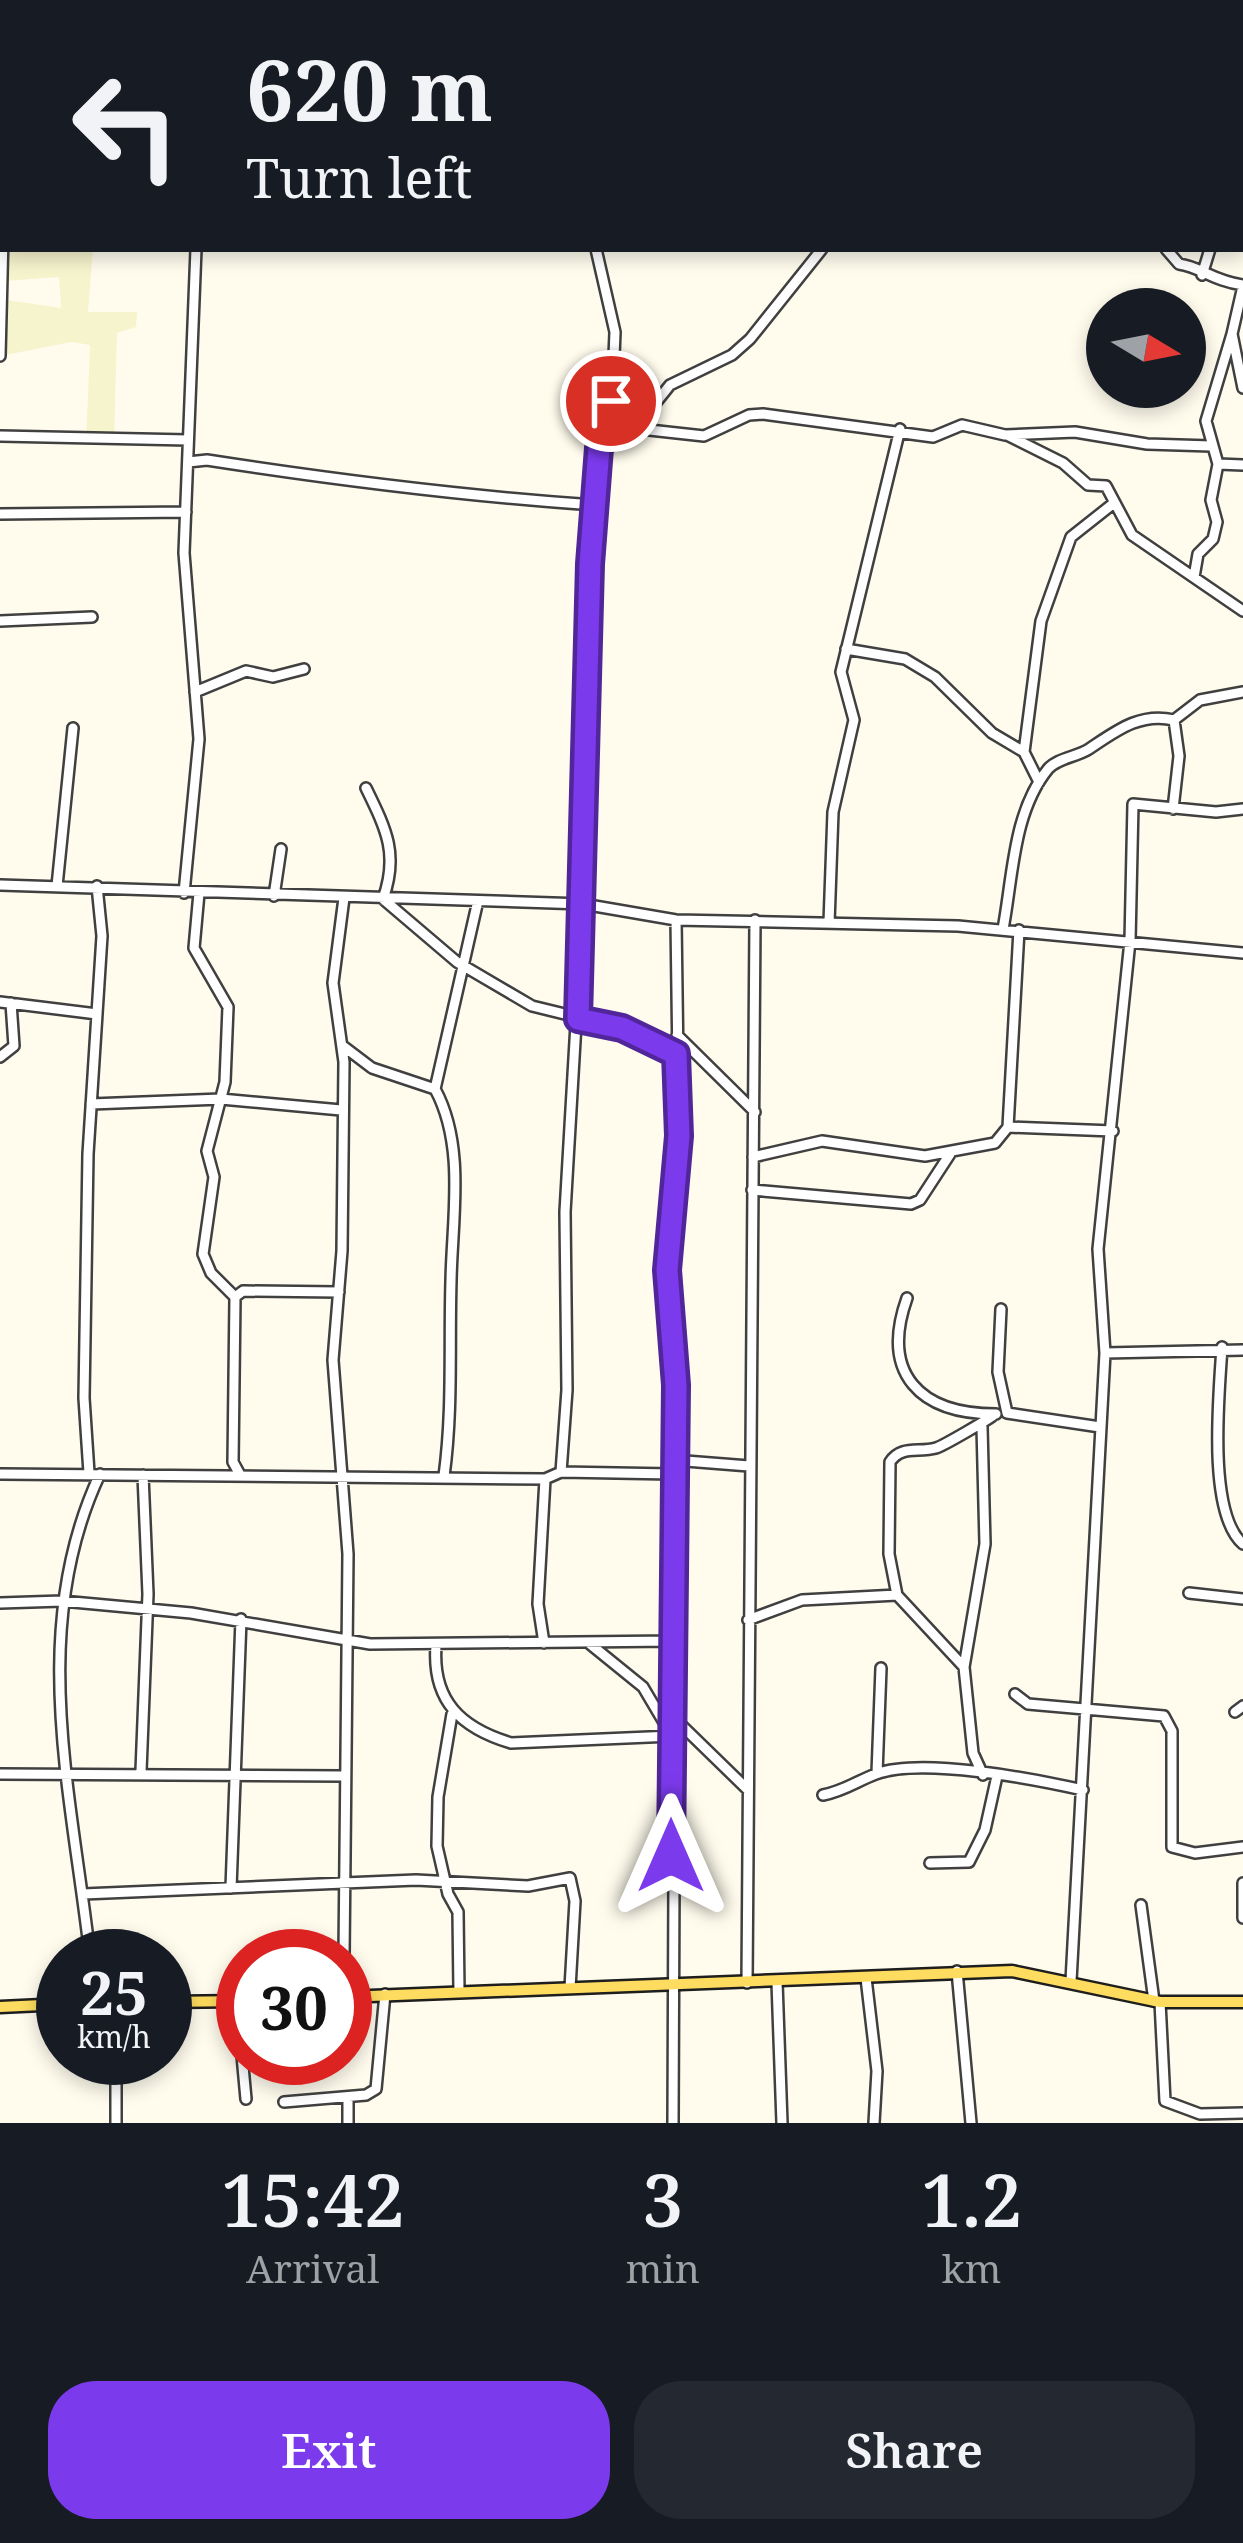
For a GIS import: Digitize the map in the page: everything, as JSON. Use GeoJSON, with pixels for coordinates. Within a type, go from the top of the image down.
{"type":"FeatureCollection","features":[{"type":"Feature","properties":{"kind":"main road"},"geometry":{"type":"LineString","coordinates":[[372,1995],[777,1982],[957,1971],[1071,1981],[1157,2002],[1243,2002]]}},
{"type":"Feature","properties":{"kind":"main road"},"geometry":{"type":"LineString","coordinates":[[0,2007],[36,2005]]}},
{"type":"Feature","properties":{"kind":"street"},"geometry":{"type":"LineString","coordinates":[[0,356],[3,252]]}},
{"type":"Feature","properties":{"kind":"street"},"geometry":{"type":"LineString","coordinates":[[184,893],[198,772],[186,626],[196,252]]}},
{"type":"Feature","properties":{"kind":"street"},"geometry":{"type":"LineString","coordinates":[[561,1472],[567,1390],[566,1212],[583,904],[594,505],[599,448],[611,430],[615,332],[597,252]]}},
{"type":"Feature","properties":{"kind":"street"},"geometry":{"type":"LineString","coordinates":[[637,427],[670,385],[732,355],[750,338],[820,252]]}},
{"type":"Feature","properties":{"kind":"street"},"geometry":{"type":"LineString","coordinates":[[1169,252],[1179,264],[1192,266],[1202,275],[1243,286],[1206,422],[1218,464],[1211,500],[1217,522],[1213,538],[1198,554],[1193,577]]}},
{"type":"Feature","properties":{"kind":"street"},"geometry":{"type":"LineString","coordinates":[[1202,275],[1209,252]]}},
{"type":"Feature","properties":{"kind":"street"},"geometry":{"type":"LineString","coordinates":[[1232,334],[1243,388]]}},
{"type":"Feature","properties":{"kind":"street"},"geometry":{"type":"LineString","coordinates":[[611,430],[637,427],[704,436],[749,415],[763,414],[934,437],[962,425],[1005,434],[1075,431],[1147,444],[1211,446]]}},
{"type":"Feature","properties":{"kind":"street"},"geometry":{"type":"LineString","coordinates":[[829,923],[832,812],[854,720],[841,672],[900,429]]}},
{"type":"Feature","properties":{"kind":"street"},"geometry":{"type":"LineString","coordinates":[[1005,434],[1063,463],[1088,485],[1106,487],[1132,535],[1243,611]]}},
{"type":"Feature","properties":{"kind":"street"},"geometry":{"type":"LineString","coordinates":[[0,436],[188,440]]}},
{"type":"Feature","properties":{"kind":"street"},"geometry":{"type":"LineString","coordinates":[[188,462],[207,460],[415,491],[594,505]]}},
{"type":"Feature","properties":{"kind":"street"},"geometry":{"type":"LineString","coordinates":[[1218,464],[1243,466]]}},
{"type":"Feature","properties":{"kind":"street"},"geometry":{"type":"LineString","coordinates":[[1040,788],[1024,752],[1042,621],[1071,537],[1114,503]]}},
{"type":"Feature","properties":{"kind":"street"},"geometry":{"type":"LineString","coordinates":[[0,514],[186,512]]}},
{"type":"Feature","properties":{"kind":"street"},"geometry":{"type":"LineString","coordinates":[[0,620],[92,617]]}},
{"type":"Feature","properties":{"kind":"street"},"geometry":{"type":"LineString","coordinates":[[846,649],[915,664],[958,694],[992,734],[1024,752]]}},
{"type":"Feature","properties":{"kind":"street"},"geometry":{"type":"LineString","coordinates":[[195,692],[247,671],[273,677],[304,669]]}},
{"type":"Feature","properties":{"kind":"street"},"geometry":{"type":"LineString","coordinates":[[1174,720],[1200,700],[1243,692]]}},
{"type":"Feature","properties":{"kind":"street"},"geometry":{"type":"LineString","coordinates":[[1003,929],[1025,806],[1051,765],[1085,752],[1111,732],[1156,716],[1174,720]]}},
{"type":"Feature","properties":{"kind":"street"},"geometry":{"type":"LineString","coordinates":[[1172,809],[1180,756],[1174,720]]}},
{"type":"Feature","properties":{"kind":"street"},"geometry":{"type":"LineString","coordinates":[[57,886],[73,728]]}},
{"type":"Feature","properties":{"kind":"street"},"geometry":{"type":"LineString","coordinates":[[366,788],[392,840],[393,871],[382,899]]}},
{"type":"Feature","properties":{"kind":"street"},"geometry":{"type":"LineString","coordinates":[[1071,1981],[1106,1353],[1098,1264],[1130,941],[1133,804],[1243,809]]}},
{"type":"Feature","properties":{"kind":"street"},"geometry":{"type":"LineString","coordinates":[[274,896],[281,849]]}},
{"type":"Feature","properties":{"kind":"street"},"geometry":{"type":"LineString","coordinates":[[0,885],[583,904],[676,920],[1003,929],[1243,953]]}},
{"type":"Feature","properties":{"kind":"street"},"geometry":{"type":"LineString","coordinates":[[87,1929],[63,1774],[62,1601],[94,1473],[84,1397],[91,1103],[102,936],[97,886]]}},
{"type":"Feature","properties":{"kind":"street"},"geometry":{"type":"LineString","coordinates":[[199,893],[194,949],[227,1007],[221,1099],[209,1132],[214,1178],[203,1254],[211,1273],[235,1297],[233,1462],[239,1473]]}},
{"type":"Feature","properties":{"kind":"street"},"geometry":{"type":"LineString","coordinates":[[344,898],[333,983],[334,1014],[343,1046],[339,1292],[333,1360],[348,1554],[343,1638],[344,1929]]}},
{"type":"Feature","properties":{"kind":"street"},"geometry":{"type":"LineString","coordinates":[[382,899],[467,968],[545,1012],[622,1028],[676,1054]]}},
{"type":"Feature","properties":{"kind":"street"},"geometry":{"type":"LineString","coordinates":[[435,1089],[467,968],[477,904]]}},
{"type":"Feature","properties":{"kind":"street"},"geometry":{"type":"LineString","coordinates":[[673,2123],[672,1474],[676,1385],[667,1270],[679,1136],[676,920]]}},
{"type":"Feature","properties":{"kind":"street"},"geometry":{"type":"LineString","coordinates":[[747,1983],[755,920]]}},
{"type":"Feature","properties":{"kind":"street"},"geometry":{"type":"LineString","coordinates":[[752,1157],[822,1141],[925,1156],[995,1143],[1008,1127],[1019,930]]}},
{"type":"Feature","properties":{"kind":"street"},"geometry":{"type":"LineString","coordinates":[[0,1057],[14,1046],[6,1002],[97,1014]]}},
{"type":"Feature","properties":{"kind":"street"},"geometry":{"type":"LineString","coordinates":[[677,1035],[754,1112]]}},
{"type":"Feature","properties":{"kind":"street"},"geometry":{"type":"LineString","coordinates":[[343,1046],[373,1068],[435,1089],[445,1107],[455,1175],[454,1360],[444,1476]]}},
{"type":"Feature","properties":{"kind":"street"},"geometry":{"type":"LineString","coordinates":[[91,1103],[221,1099],[341,1109]]}},
{"type":"Feature","properties":{"kind":"street"},"geometry":{"type":"LineString","coordinates":[[1008,1127],[1113,1131]]}},
{"type":"Feature","properties":{"kind":"street"},"geometry":{"type":"LineString","coordinates":[[752,1190],[911,1204],[920,1200],[950,1154]]}},
{"type":"Feature","properties":{"kind":"street"},"geometry":{"type":"LineString","coordinates":[[235,1297],[243,1291],[339,1292]]}},
{"type":"Feature","properties":{"kind":"street"},"geometry":{"type":"LineString","coordinates":[[907,1298],[896,1340],[903,1370],[938,1405],[962,1414],[1001,1413],[1100,1427]]}},
{"type":"Feature","properties":{"kind":"street"},"geometry":{"type":"LineString","coordinates":[[1001,1309],[1001,1413]]}},
{"type":"Feature","properties":{"kind":"street"},"geometry":{"type":"LineString","coordinates":[[1222,1347],[1222,1461],[1217,1488],[1232,1533],[1243,1544]]}},
{"type":"Feature","properties":{"kind":"street"},"geometry":{"type":"LineString","coordinates":[[1106,1353],[1243,1350]]}},
{"type":"Feature","properties":{"kind":"street"},"geometry":{"type":"LineString","coordinates":[[964,1667],[897,1595],[889,1554],[890,1462],[894,1454],[939,1448],[958,1431],[982,1427],[1001,1413]]}},
{"type":"Feature","properties":{"kind":"street"},"geometry":{"type":"LineString","coordinates":[[982,1427],[985,1544],[964,1667],[973,1754],[983,1775]]}},
{"type":"Feature","properties":{"kind":"street"},"geometry":{"type":"LineString","coordinates":[[673,1460],[749,1466]]}},
{"type":"Feature","properties":{"kind":"street"},"geometry":{"type":"LineString","coordinates":[[0,1474],[545,1479],[561,1472],[672,1474]]}},
{"type":"Feature","properties":{"kind":"street"},"geometry":{"type":"LineString","coordinates":[[141,1771],[146,1612],[143,1475]]}},
{"type":"Feature","properties":{"kind":"street"},"geometry":{"type":"LineString","coordinates":[[544,1643],[538,1544],[545,1479]]}},
{"type":"Feature","properties":{"kind":"street"},"geometry":{"type":"LineString","coordinates":[[1189,1593],[1243,1599]]}},
{"type":"Feature","properties":{"kind":"street"},"geometry":{"type":"LineString","coordinates":[[748,1620],[802,1600],[897,1595]]}},
{"type":"Feature","properties":{"kind":"street"},"geometry":{"type":"LineString","coordinates":[[0,1603],[62,1601],[436,1646],[672,1641]]}},
{"type":"Feature","properties":{"kind":"street"},"geometry":{"type":"LineString","coordinates":[[230,1888],[231,1774],[241,1619]]}},
{"type":"Feature","properties":{"kind":"street"},"geometry":{"type":"LineString","coordinates":[[590,1644],[643,1688],[672,1736]]}},
{"type":"Feature","properties":{"kind":"street"},"geometry":{"type":"LineString","coordinates":[[436,1646],[437,1683],[452,1714],[438,1797],[437,1846],[458,1912],[459,1992]]}},
{"type":"Feature","properties":{"kind":"street"},"geometry":{"type":"LineString","coordinates":[[877,1773],[881,1668]]}},
{"type":"Feature","properties":{"kind":"street"},"geometry":{"type":"LineString","coordinates":[[1016,1694],[1028,1704],[1165,1716],[1172,1731],[1172,1847],[1195,1852],[1243,1846]]}},
{"type":"Feature","properties":{"kind":"street"},"geometry":{"type":"LineString","coordinates":[[452,1714],[511,1743],[672,1736]]}},
{"type":"Feature","properties":{"kind":"street"},"geometry":{"type":"LineString","coordinates":[[672,1716],[748,1790]]}},
{"type":"Feature","properties":{"kind":"street"},"geometry":{"type":"LineString","coordinates":[[823,1795],[855,1787],[877,1773],[951,1768],[1083,1790]]}},
{"type":"Feature","properties":{"kind":"street"},"geometry":{"type":"LineString","coordinates":[[0,1774],[141,1771],[343,1776]]}},
{"type":"Feature","properties":{"kind":"street"},"geometry":{"type":"LineString","coordinates":[[930,1863],[969,1862],[985,1830],[997,1776]]}},
{"type":"Feature","properties":{"kind":"street"},"geometry":{"type":"LineString","coordinates":[[83,1894],[447,1882],[528,1886],[570,1878],[575,1901],[570,1988]]}},
{"type":"Feature","properties":{"kind":"street"},"geometry":{"type":"LineString","coordinates":[[1243,1883],[1243,1918]]}},
{"type":"Feature","properties":{"kind":"street"},"geometry":{"type":"LineString","coordinates":[[1142,1905],[1165,2101],[1200,2114],[1243,2113]]}},
{"type":"Feature","properties":{"kind":"street"},"geometry":{"type":"LineString","coordinates":[[957,1971],[971,2123]]}},
{"type":"Feature","properties":{"kind":"street"},"geometry":{"type":"LineString","coordinates":[[866,1978],[877,2071],[874,2123]]}},
{"type":"Feature","properties":{"kind":"street"},"geometry":{"type":"LineString","coordinates":[[777,1982],[782,2123]]}},
{"type":"Feature","properties":{"kind":"street"},"geometry":{"type":"LineString","coordinates":[[284,2102],[348,2097],[376,2089],[385,1994]]}},
{"type":"Feature","properties":{"kind":"street"},"geometry":{"type":"LineString","coordinates":[[116,2085],[116,2123]]}},
{"type":"Feature","properties":{"kind":"street"},"geometry":{"type":"LineString","coordinates":[[245,2085],[246,2099]]}},
{"type":"Feature","properties":{"kind":"street"},"geometry":{"type":"LineString","coordinates":[[348,2097],[348,2123]]}},
{"type":"Feature","properties":{"kind":"shaded area"},"geometry":{"type":"Polygon","coordinates":[[[7,252],[93,252],[88,312],[137,312],[136,327],[117,333],[114,444],[86,444],[90,345],[72,342],[0,356],[0,299],[61,308],[59,277],[6,281],[7,252]]]}},
{"type":"Feature","properties":{"kind":"route"},"geometry":{"type":"LineString","coordinates":[[611,401],[611,430],[599,448],[590,564],[578,1019],[622,1028],[676,1054],[679,1136],[667,1270],[676,1385],[671,1856]]}}]}
